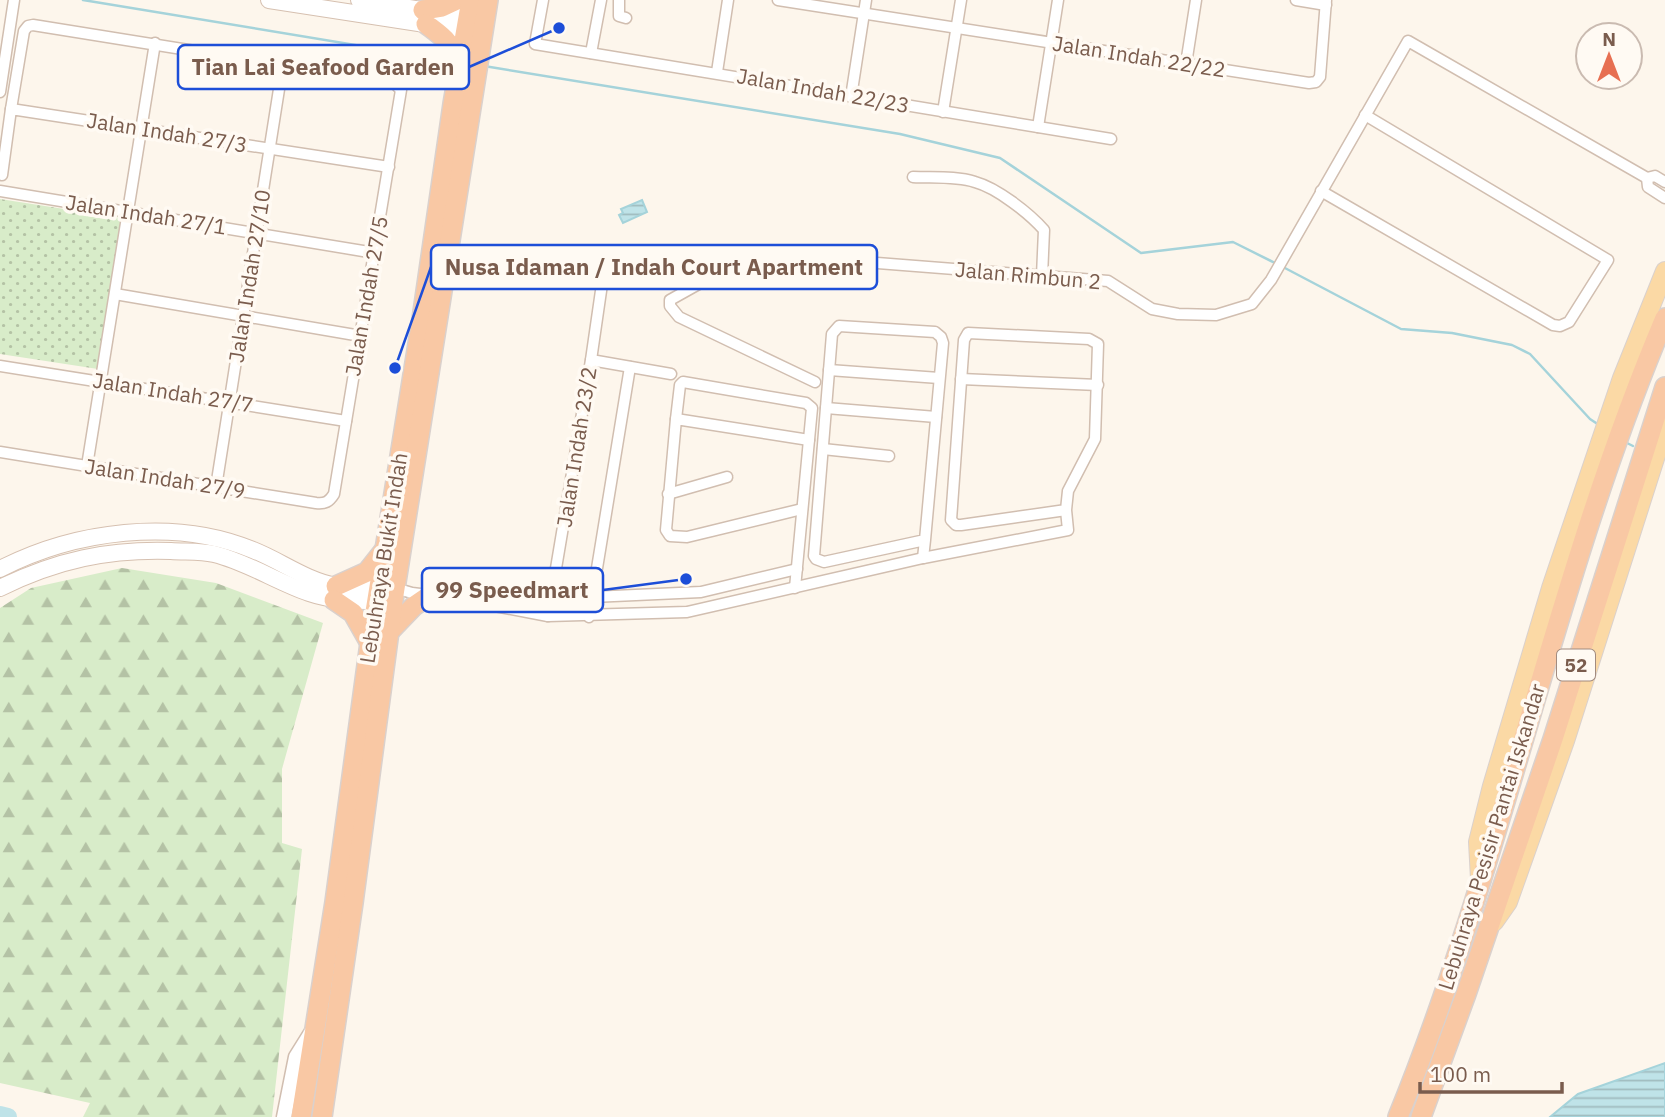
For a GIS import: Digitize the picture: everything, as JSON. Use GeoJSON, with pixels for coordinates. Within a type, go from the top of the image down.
{"type":"FeatureCollection","features":[{"type":"Feature","properties":{"kind":"highway"},"geometry":{"type":"LineString","coordinates":[[457,0],[424,17],[447,39],[473,28]]}},
{"type":"Feature","properties":{"kind":"highway"},"geometry":{"type":"LineString","coordinates":[[466,78],[473,28]]}},
{"type":"Feature","properties":{"kind":"highway","name":"Lebuhraya Bukit Indah"},"geometry":{"type":"LineString","coordinates":[[322,1117],[389,632],[439,320],[473,28]]}},
{"type":"Feature","properties":{"kind":"highway","name":"Lebuhraya Bukit Indah"},"geometry":{"type":"LineString","coordinates":[[301,1117],[335,902],[370,643],[397,594],[387,546],[466,78]]}},
{"type":"Feature","properties":{"kind":"highway","name":"Lebuhraya Pesisir Pantai Iskandar"},"geometry":{"type":"LineString","coordinates":[[1398,1117],[1441,1000],[1612,457],[1665,318]]}},
{"type":"Feature","properties":{"kind":"highway","name":"Lebuhraya Pesisir Pantai Iskandar"},"geometry":{"type":"LineString","coordinates":[[1421,1117],[1553,739],[1663,391]]}},
{"type":"Feature","properties":{"kind":"highway"},"geometry":{"type":"LineString","coordinates":[[370,643],[353,613],[335,593],[367,572],[387,546]]}},
{"type":"Feature","properties":{"kind":"highway"},"geometry":{"type":"LineString","coordinates":[[389,632],[414,606],[397,594]]}},
{"type":"Feature","properties":{"kind":"main road"},"geometry":{"type":"LineString","coordinates":[[269,0],[424,17]]}},
{"type":"Feature","properties":{"kind":"main road"},"geometry":{"type":"LineString","coordinates":[[359,0],[473,28]]}},
{"type":"Feature","properties":{"kind":"main road"},"geometry":{"type":"LineString","coordinates":[[1480,879],[1478,842],[1509,728],[1586,482],[1622,378],[1665,271]]}},
{"type":"Feature","properties":{"kind":"main road"},"geometry":{"type":"LineString","coordinates":[[1486,934],[1508,902],[1565,741],[1665,426]]}},
{"type":"Feature","properties":{"kind":"main road"},"geometry":{"type":"LineString","coordinates":[[0,569],[26,556],[72,542],[129,533],[156,532],[220,539],[254,550],[335,593]]}},
{"type":"Feature","properties":{"kind":"main road"},"geometry":{"type":"LineString","coordinates":[[0,588],[32,572],[103,553],[156,551],[214,554],[308,593],[397,594]]}},
{"type":"Feature","properties":{"kind":"street","name":"Jalan Indah 22/23"},"geometry":{"type":"LineString","coordinates":[[543,0],[535,44],[1111,139]]}},
{"type":"Feature","properties":{"kind":"street"},"geometry":{"type":"LineString","coordinates":[[592,53],[601,0]]}},
{"type":"Feature","properties":{"kind":"street"},"geometry":{"type":"LineString","coordinates":[[620,0],[619,16],[626,18]]}},
{"type":"Feature","properties":{"kind":"street"},"geometry":{"type":"LineString","coordinates":[[717,72],[728,0]]}},
{"type":"Feature","properties":{"kind":"street","name":"Jalan Indah 22/22"},"geometry":{"type":"LineString","coordinates":[[778,0],[1309,83],[1316,82],[1320,77],[1326,2]]}},
{"type":"Feature","properties":{"kind":"street"},"geometry":{"type":"LineString","coordinates":[[851,97],[866,0]]}},
{"type":"Feature","properties":{"kind":"street"},"geometry":{"type":"LineString","coordinates":[[943,113],[961,0]]}},
{"type":"Feature","properties":{"kind":"street"},"geometry":{"type":"LineString","coordinates":[[1038,127],[1058,0]]}},
{"type":"Feature","properties":{"kind":"street"},"geometry":{"type":"LineString","coordinates":[[1186,64],[1196,0]]}},
{"type":"Feature","properties":{"kind":"street"},"geometry":{"type":"LineString","coordinates":[[1296,0],[1326,2]]}},
{"type":"Feature","properties":{"kind":"street"},"geometry":{"type":"LineString","coordinates":[[0,92],[14,2]]}},
{"type":"Feature","properties":{"kind":"street"},"geometry":{"type":"LineString","coordinates":[[2,175],[24,32],[28,26],[283,64]]}},
{"type":"Feature","properties":{"kind":"street","name":"Jalan Rimbun 2"},"geometry":{"type":"LineString","coordinates":[[815,382],[679,317],[673,312],[670,300],[762,254],[1108,281],[1152,309],[1190,314],[1216,315],[1252,304],[1271,280],[1408,41],[1647,178]]}},
{"type":"Feature","properties":{"kind":"street"},"geometry":{"type":"LineString","coordinates":[[87,466],[155,43]]}},
{"type":"Feature","properties":{"kind":"street","name":"Jalan Indah 27/5"},"geometry":{"type":"LineString","coordinates":[[283,64],[394,83],[401,90],[334,495],[330,500]]}},
{"type":"Feature","properties":{"kind":"street","name":"Jalan Indah 27/10"},"geometry":{"type":"LineString","coordinates":[[216,487],[283,64]]}},
{"type":"Feature","properties":{"kind":"street","name":"Jalan Indah 27/3"},"geometry":{"type":"LineString","coordinates":[[11,109],[389,167]]}},
{"type":"Feature","properties":{"kind":"street"},"geometry":{"type":"LineString","coordinates":[[1321,191],[1553,325],[1565,324],[1572,317],[1608,260],[1365,114]]}},
{"type":"Feature","properties":{"kind":"street"},"geometry":{"type":"LineString","coordinates":[[1665,182],[1655,176],[1647,178],[1648,187],[1665,198]]}},
{"type":"Feature","properties":{"kind":"street"},"geometry":{"type":"LineString","coordinates":[[913,177],[972,181],[985,185],[1033,217],[1044,230],[1042,276]]}},
{"type":"Feature","properties":{"kind":"street","name":"Jalan Indah 27/1"},"geometry":{"type":"LineString","coordinates":[[0,191],[375,253]]}},
{"type":"Feature","properties":{"kind":"street","name":"Jalan Indah 23/2"},"geometry":{"type":"LineString","coordinates":[[548,617],[603,277]]}},
{"type":"Feature","properties":{"kind":"street"},"geometry":{"type":"LineString","coordinates":[[116,294],[361,336]]}},
{"type":"Feature","properties":{"kind":"street"},"geometry":{"type":"LineString","coordinates":[[923,558],[925,540],[936,417],[939,379],[943,343],[939,334],[839,326],[834,330],[829,370],[814,556],[824,562],[925,540]]}},
{"type":"Feature","properties":{"kind":"street"},"geometry":{"type":"LineString","coordinates":[[397,594],[548,617],[687,612],[923,558],[1069,530],[1066,510],[1068,491],[1095,439],[1100,350],[1094,341],[968,333],[965,336],[961,379],[951,520],[961,525],[1066,510]]}},
{"type":"Feature","properties":{"kind":"street"},"geometry":{"type":"LineString","coordinates":[[591,360],[671,374]]}},
{"type":"Feature","properties":{"kind":"street","name":"Jalan Indah 27/7"},"geometry":{"type":"LineString","coordinates":[[0,366],[346,421]]}},
{"type":"Feature","properties":{"kind":"street"},"geometry":{"type":"LineString","coordinates":[[589,617],[630,367]]}},
{"type":"Feature","properties":{"kind":"street"},"geometry":{"type":"LineString","coordinates":[[829,370],[939,379]]}},
{"type":"Feature","properties":{"kind":"street"},"geometry":{"type":"LineString","coordinates":[[961,379],[1098,385]]}},
{"type":"Feature","properties":{"kind":"street"},"geometry":{"type":"LineString","coordinates":[[795,588],[812,408],[806,403],[683,382],[680,384],[668,494],[666,530],[670,536],[687,537],[802,509]]}},
{"type":"Feature","properties":{"kind":"street"},"geometry":{"type":"LineString","coordinates":[[826,408],[936,417]]}},
{"type":"Feature","properties":{"kind":"street"},"geometry":{"type":"LineString","coordinates":[[676,419],[809,440]]}},
{"type":"Feature","properties":{"kind":"street"},"geometry":{"type":"LineString","coordinates":[[823,449],[889,456]]}},
{"type":"Feature","properties":{"kind":"street","name":"Jalan Indah 27/9"},"geometry":{"type":"LineString","coordinates":[[0,452],[316,503],[324,504],[330,500]]}},
{"type":"Feature","properties":{"kind":"street"},"geometry":{"type":"LineString","coordinates":[[668,494],[727,477]]}},
{"type":"Feature","properties":{"kind":"street"},"geometry":{"type":"LineString","coordinates":[[592,597],[701,592],[797,569]]}},
{"type":"Feature","properties":{"kind":"street"},"geometry":{"type":"LineString","coordinates":[[284,1117],[296,1057],[314,1029]]}},
{"type":"Feature","properties":{"kind":"green space"},"geometry":{"type":"Polygon","coordinates":[[[0,199],[122,218],[98,369],[0,354],[0,199]]]}},
{"type":"Feature","properties":{"kind":"green space"},"geometry":{"type":"Polygon","coordinates":[[[122,568],[216,583],[323,623],[282,769],[282,843],[302,849],[272,1117],[83,1117],[90,1103],[0,1083],[0,608],[31,588],[122,568]]]}},
{"type":"Feature","properties":{"kind":"water"},"geometry":{"type":"Polygon","coordinates":[[[642,200],[647,212],[623,223],[619,215],[623,213],[621,209],[642,200]]]}},
{"type":"Feature","properties":{"kind":"water"},"geometry":{"type":"Polygon","coordinates":[[[1665,1063],[1665,1117],[1550,1117],[1578,1094],[1665,1063]]]}},
{"type":"Feature","properties":{"kind":"waterway"},"geometry":{"type":"LineString","coordinates":[[83,0],[446,60]]}},
{"type":"Feature","properties":{"kind":"waterway"},"geometry":{"type":"LineString","coordinates":[[484,66],[900,134],[1000,158],[1141,253],[1233,242],[1277,264]]}},
{"type":"Feature","properties":{"kind":"waterway"},"geometry":{"type":"LineString","coordinates":[[1283,267],[1401,329],[1452,333],[1512,345],[1530,354],[1590,419],[1599,425]]}},
{"type":"Feature","properties":{"kind":"waterway"},"geometry":{"type":"LineString","coordinates":[[1625,442],[1633,446]]}},
{"type":"Feature","properties":{"kind":"waterway"},"geometry":{"type":"LineString","coordinates":[[0,1115],[8,1117]]}},
{"type":"Feature","properties":{"kind":"place","name":"Tian Lai Seafood Garden"},"geometry":{"type":"Point","coordinates":[559,28]}},
{"type":"Feature","properties":{"kind":"place","name":"Nusa Idaman / Indah Court Apartment"},"geometry":{"type":"Point","coordinates":[395,368]}},
{"type":"Feature","properties":{"kind":"place","name":"99 Speedmart"},"geometry":{"type":"Point","coordinates":[686,579]}}]}
